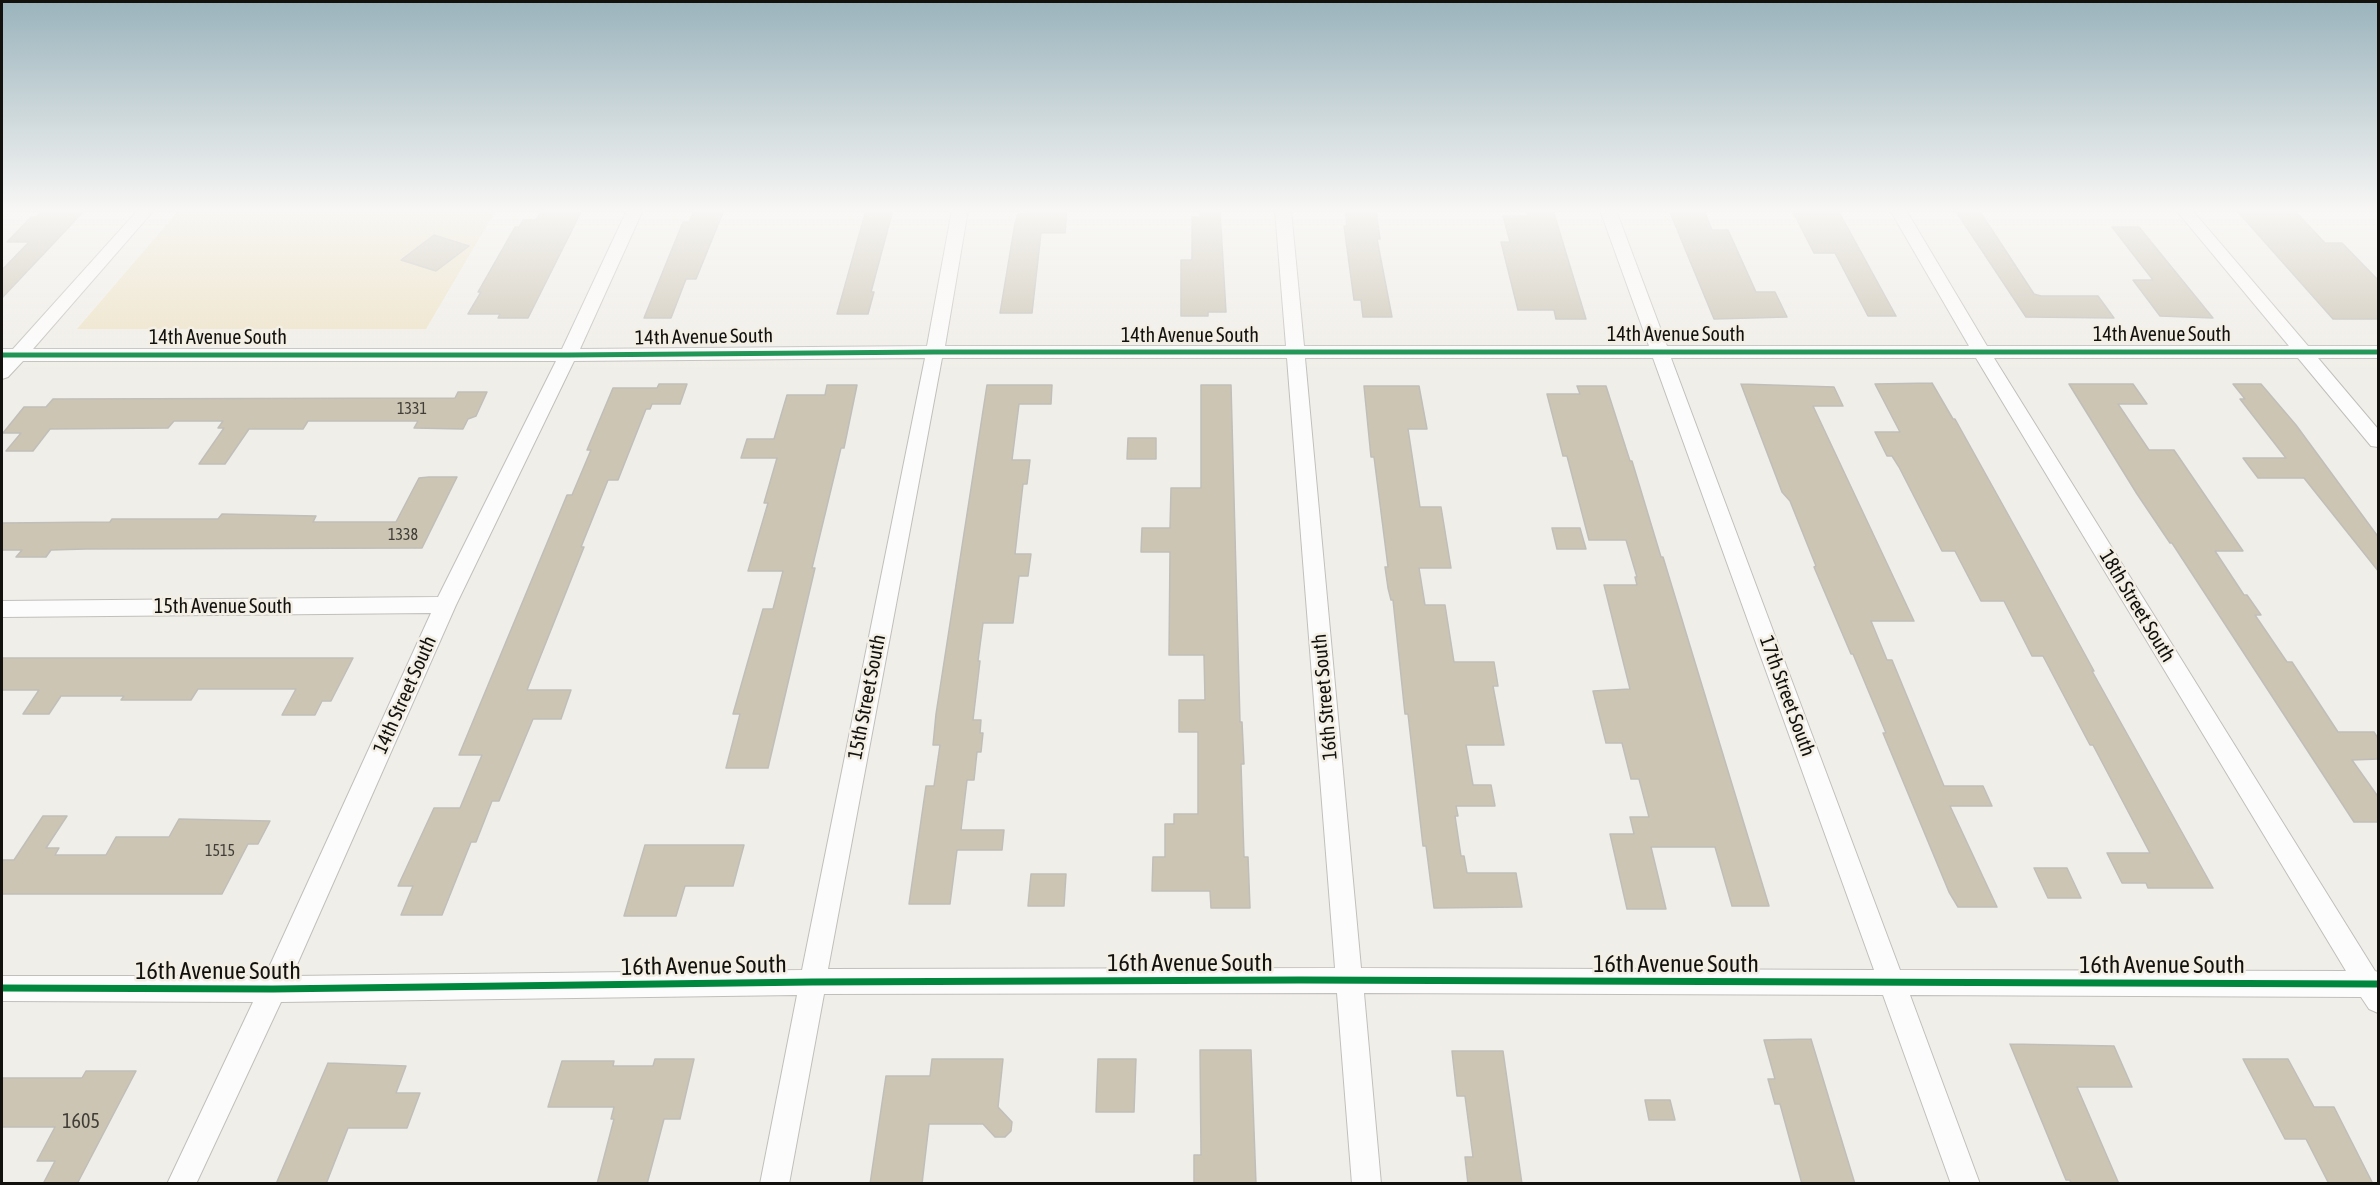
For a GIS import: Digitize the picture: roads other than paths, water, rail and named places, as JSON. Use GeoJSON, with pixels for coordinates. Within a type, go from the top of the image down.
{"type":"FeatureCollection","features":[{"type":"Feature","properties":{"kind":"street"},"geometry":{"type":"LineString","coordinates":[[2,373],[9,355],[94,265]]}},
{"type":"Feature","properties":{"kind":"street","name":"14th Street South"},"geometry":{"type":"LineString","coordinates":[[181,1184],[273,990],[446,605],[609,265]]}},
{"type":"Feature","properties":{"kind":"street","name":"15th Street South"},"geometry":{"type":"LineString","coordinates":[[774,1184],[950,265]]}},
{"type":"Feature","properties":{"kind":"street","name":"16th Street South"},"geometry":{"type":"LineString","coordinates":[[1287,265],[1367,1184]]}},
{"type":"Feature","properties":{"kind":"street","name":"17th Street South"},"geometry":{"type":"LineString","coordinates":[[1628,265],[1966,1184]]}},
{"type":"Feature","properties":{"kind":"street","name":"18th Street South"},"geometry":{"type":"LineString","coordinates":[[1931,265],[2375,989]]}},
{"type":"Feature","properties":{"kind":"street"},"geometry":{"type":"LineString","coordinates":[[2230,265],[2379,441]]}},
{"type":"Feature","properties":{"kind":"street","name":"14th Avenue South"},"geometry":{"type":"LineString","coordinates":[[9,355],[1660,351],[2379,352]]}},
{"type":"Feature","properties":{"kind":"street","name":"15th Avenue South"},"geometry":{"type":"LineString","coordinates":[[2,609],[446,605]]}},
{"type":"Feature","properties":{"kind":"street","name":"16th Avenue South"},"geometry":{"type":"LineString","coordinates":[[2,988],[273,990],[812,982],[1349,980],[1893,982],[2375,989]]}}]}
